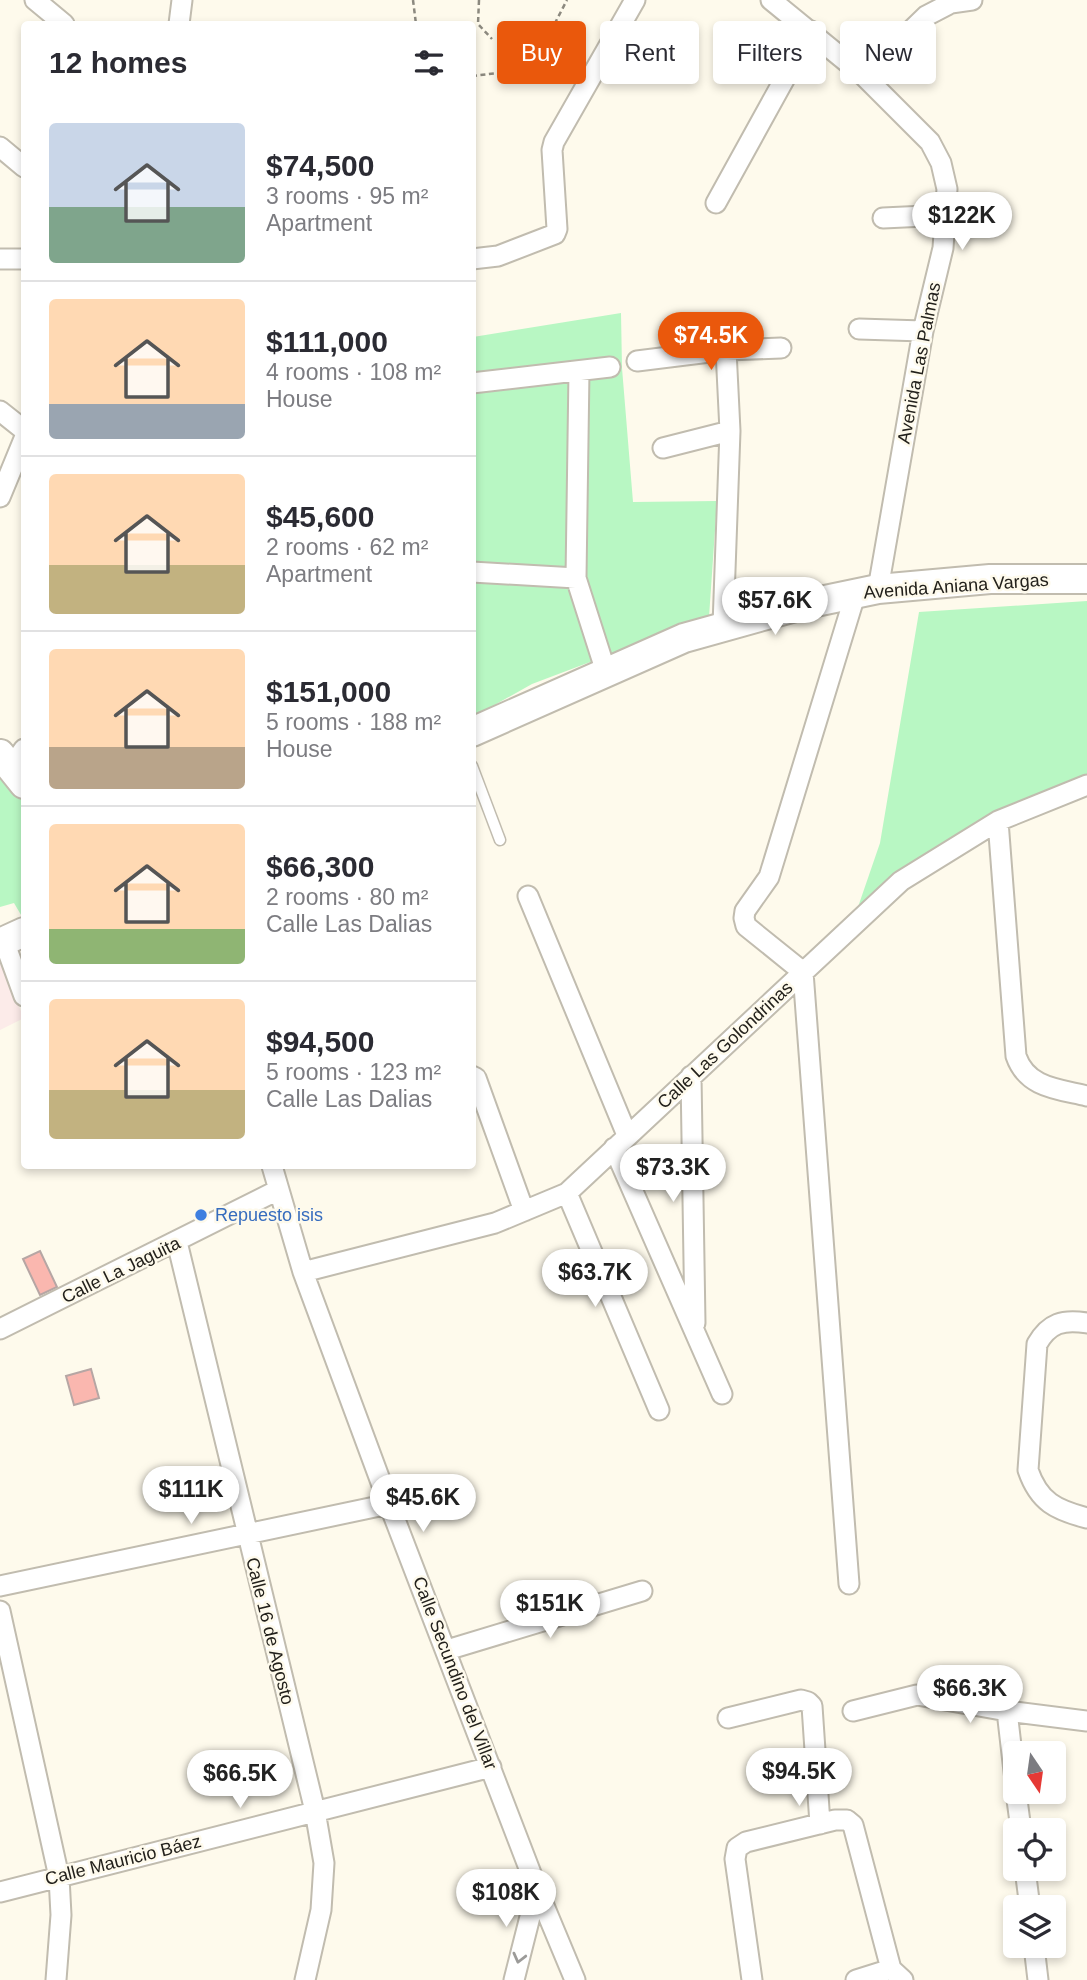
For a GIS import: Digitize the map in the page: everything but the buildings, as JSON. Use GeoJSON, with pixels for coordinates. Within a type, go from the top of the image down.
{"type":"FeatureCollection","features":[{"type":"Feature","properties":{"kind":"main road","name":"Avenida Aniana Vargas"},"geometry":{"type":"LineString","coordinates":[[476,730],[684,638],[723,626],[867,591],[990,579],[1087,579]]}},
{"type":"Feature","properties":{"kind":"street"},"geometry":{"type":"LineString","coordinates":[[35,0],[60,21]]}},
{"type":"Feature","properties":{"kind":"street"},"geometry":{"type":"LineString","coordinates":[[179,21],[182,0]]}},
{"type":"Feature","properties":{"kind":"street"},"geometry":{"type":"LineString","coordinates":[[476,259],[498,256],[555,234],[554,142],[635,0]]}},
{"type":"Feature","properties":{"kind":"street"},"geometry":{"type":"LineString","coordinates":[[921,21],[951,3],[972,0]]}},
{"type":"Feature","properties":{"kind":"street","name":"Avenida Las Palmas"},"geometry":{"type":"LineString","coordinates":[[777,2],[799,21]]}},
{"type":"Feature","properties":{"kind":"street","name":"Avenida Las Palmas"},"geometry":{"type":"LineString","coordinates":[[826,44],[840,56]]}},
{"type":"Feature","properties":{"kind":"street"},"geometry":{"type":"LineString","coordinates":[[716,203],[782,84]]}},
{"type":"Feature","properties":{"kind":"street","name":"Avenida Las Palmas"},"geometry":{"type":"LineString","coordinates":[[803,972],[746,926],[745,911],[769,877],[867,591],[943,248],[947,215],[947,189],[941,163],[930,142],[872,84]]}},
{"type":"Feature","properties":{"kind":"street"},"geometry":{"type":"LineString","coordinates":[[0,147],[21,164]]}},
{"type":"Feature","properties":{"kind":"street"},"geometry":{"type":"LineString","coordinates":[[883,218],[947,215]]}},
{"type":"Feature","properties":{"kind":"street"},"geometry":{"type":"LineString","coordinates":[[0,259],[21,259]]}},
{"type":"Feature","properties":{"kind":"street"},"geometry":{"type":"LineString","coordinates":[[859,329],[923,331]]}},
{"type":"Feature","properties":{"kind":"street"},"geometry":{"type":"LineString","coordinates":[[638,361],[726,350],[781,348]]}},
{"type":"Feature","properties":{"kind":"street"},"geometry":{"type":"LineString","coordinates":[[723,626],[730,431],[726,350]]}},
{"type":"Feature","properties":{"kind":"street"},"geometry":{"type":"LineString","coordinates":[[476,383],[610,367]]}},
{"type":"Feature","properties":{"kind":"street"},"geometry":{"type":"LineString","coordinates":[[579,371],[576,578],[606,672]]}},
{"type":"Feature","properties":{"kind":"street"},"geometry":{"type":"LineString","coordinates":[[0,411],[21,428]]}},
{"type":"Feature","properties":{"kind":"street"},"geometry":{"type":"LineString","coordinates":[[663,448],[730,431]]}},
{"type":"Feature","properties":{"kind":"street"},"geometry":{"type":"LineString","coordinates":[[0,497],[21,446]]}},
{"type":"Feature","properties":{"kind":"street"},"geometry":{"type":"LineString","coordinates":[[476,572],[576,578]]}},
{"type":"Feature","properties":{"kind":"street","name":"Calle Las Golondrinas"},"geometry":{"type":"LineString","coordinates":[[303,1272],[495,1223],[567,1193],[901,881],[998,821],[1087,785]]}},
{"type":"Feature","properties":{"kind":"street"},"geometry":{"type":"LineString","coordinates":[[998,821],[1016,1056],[1021,1070],[1031,1079],[1044,1086],[1087,1096]]}},
{"type":"Feature","properties":{"kind":"street"},"geometry":{"type":"LineString","coordinates":[[528,896],[620,1142],[722,1394]]}},
{"type":"Feature","properties":{"kind":"street"},"geometry":{"type":"LineString","coordinates":[[10,938],[21,984]]}},
{"type":"Feature","properties":{"kind":"street"},"geometry":{"type":"LineString","coordinates":[[803,972],[849,1584]]}},
{"type":"Feature","properties":{"kind":"street"},"geometry":{"type":"LineString","coordinates":[[691,1076],[695,1332]]}},
{"type":"Feature","properties":{"kind":"street"},"geometry":{"type":"LineString","coordinates":[[476,1078],[524,1212]]}},
{"type":"Feature","properties":{"kind":"street","name":"Calle Secundino del Villar"},"geometry":{"type":"LineString","coordinates":[[273,1169],[303,1272],[389,1504],[537,1889],[575,1980]]}},
{"type":"Feature","properties":{"kind":"street","name":"Calle La Jaguita"},"geometry":{"type":"LineString","coordinates":[[0,1329],[278,1190]]}},
{"type":"Feature","properties":{"kind":"street"},"geometry":{"type":"LineString","coordinates":[[567,1193],[659,1410]]}},
{"type":"Feature","properties":{"kind":"street","name":"Calle 16 de Agosto"},"geometry":{"type":"LineString","coordinates":[[177,1242],[315,1811],[324,1863],[321,1910],[305,1980]]}},
{"type":"Feature","properties":{"kind":"street"},"geometry":{"type":"LineString","coordinates":[[1087,1322],[1055,1323],[1044,1331],[1037,1344],[1028,1470],[1034,1487],[1047,1502],[1066,1513],[1087,1518]]}},
{"type":"Feature","properties":{"kind":"street"},"geometry":{"type":"LineString","coordinates":[[0,1586],[389,1504]]}},
{"type":"Feature","properties":{"kind":"street"},"geometry":{"type":"LineString","coordinates":[[447,1650],[642,1591]]}},
{"type":"Feature","properties":{"kind":"street"},"geometry":{"type":"LineString","coordinates":[[0,1611],[59,1877],[61,1915],[57,1980]]}},
{"type":"Feature","properties":{"kind":"street"},"geometry":{"type":"LineString","coordinates":[[853,1711],[916,1695],[1087,1720]]}},
{"type":"Feature","properties":{"kind":"street"},"geometry":{"type":"LineString","coordinates":[[727,1718],[801,1700],[812,1706],[820,1824]]}},
{"type":"Feature","properties":{"kind":"street"},"geometry":{"type":"LineString","coordinates":[[1007,1710],[1011,1741]]}},
{"type":"Feature","properties":{"kind":"street","name":"Calle Mauricio Báez"},"geometry":{"type":"LineString","coordinates":[[0,1892],[491,1767]]}},
{"type":"Feature","properties":{"kind":"street"},"geometry":{"type":"LineString","coordinates":[[752,1980],[735,1859],[737,1848],[746,1842],[835,1820],[847,1820],[853,1825],[897,1975],[856,1980]]}},
{"type":"Feature","properties":{"kind":"street"},"geometry":{"type":"LineString","coordinates":[[514,1980],[537,1889]]}},
{"type":"Feature","properties":{"kind":"street"},"geometry":{"type":"LineString","coordinates":[[1035,1958],[1038,1980]]}},
{"type":"Feature","properties":{"kind":"lane"},"geometry":{"type":"LineString","coordinates":[[476,777],[500,840]]}},
{"type":"Feature","properties":{"kind":"path"},"geometry":{"type":"LineString","coordinates":[[413,0],[416,21]]}},
{"type":"Feature","properties":{"kind":"path"},"geometry":{"type":"LineString","coordinates":[[479,0],[478,24],[492,39]]}},
{"type":"Feature","properties":{"kind":"path"},"geometry":{"type":"LineString","coordinates":[[476,76],[531,69],[567,0]]}},
{"type":"Feature","properties":{"kind":"shaded area"},"geometry":{"type":"Polygon","coordinates":[[[0,963],[21,1011],[21,1020],[0,1030],[0,963]]]}},
{"type":"Feature","properties":{"kind":"green space"},"geometry":{"type":"Polygon","coordinates":[[[621,313],[622,368],[633,502],[717,501],[709,617],[532,684],[476,715],[476,337],[621,313]]]}},
{"type":"Feature","properties":{"kind":"green space"},"geometry":{"type":"Polygon","coordinates":[[[1087,601],[1087,774],[994,811],[903,869],[858,907],[880,843],[919,612],[1087,601]]]}},
{"type":"Feature","properties":{"kind":"green space"},"geometry":{"type":"Polygon","coordinates":[[[0,774],[21,798],[21,915],[14,903],[0,907],[0,774]]]}},
{"type":"Feature","properties":{"kind":"place","name":"Repuesto isis"},"geometry":{"type":"Point","coordinates":[201,1215]}}]}
